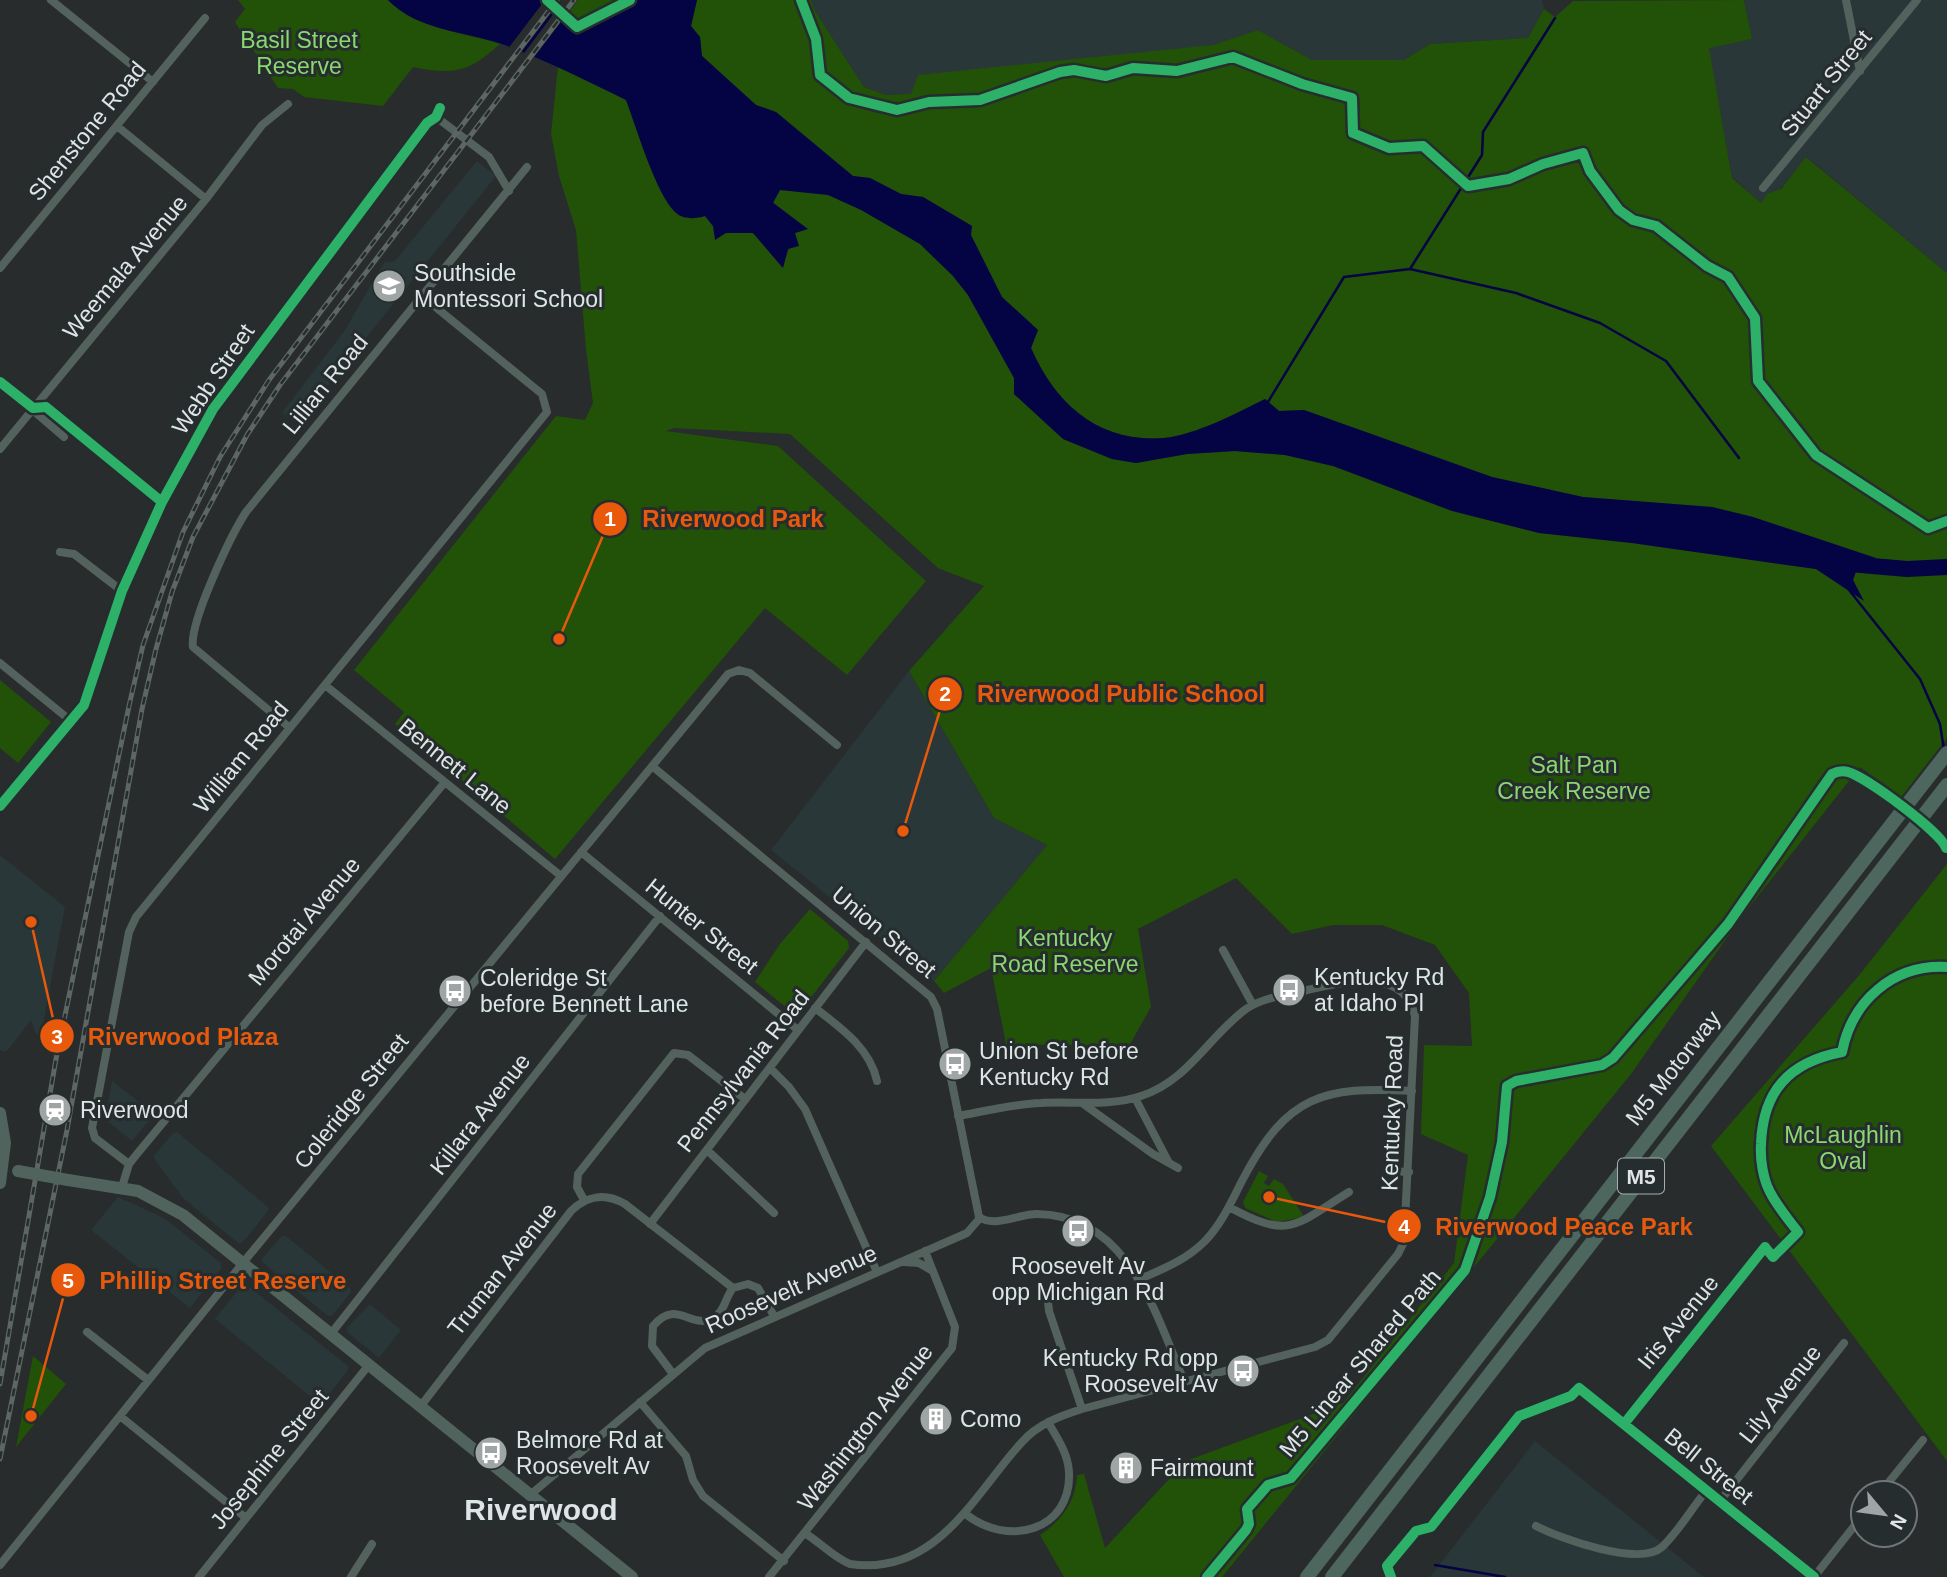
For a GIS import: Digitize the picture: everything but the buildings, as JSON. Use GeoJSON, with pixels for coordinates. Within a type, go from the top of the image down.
{"type":"FeatureCollection","features":[{"type":"Feature","properties":{"kind":"highway","name":"M5 Motorway"},"geometry":{"type":"LineString","coordinates":[[1305,1577],[1947,753]]}},
{"type":"Feature","properties":{"kind":"highway","name":"M5 Motorway"},"geometry":{"type":"LineString","coordinates":[[1332,1577],[1947,785]]}},
{"type":"Feature","properties":{"kind":"highway"},"geometry":{"type":"LineString","coordinates":[[1339,1577],[1379,1516]]}},
{"type":"Feature","properties":{"kind":"main road"},"geometry":{"type":"LineString","coordinates":[[0,1113],[5,1139],[0,1182]]}},
{"type":"Feature","properties":{"kind":"main road"},"geometry":{"type":"LineString","coordinates":[[3,1168],[122,1187],[173,1208],[632,1577]]}},
{"type":"Feature","properties":{"kind":"street"},"geometry":{"type":"LineString","coordinates":[[51,0],[153,82]]}},
{"type":"Feature","properties":{"kind":"street"},"geometry":{"type":"LineString","coordinates":[[1846,0],[1860,71]]}},
{"type":"Feature","properties":{"kind":"street","name":"Stuart Street"},"geometry":{"type":"LineString","coordinates":[[1763,188],[1917,0]]}},
{"type":"Feature","properties":{"kind":"street","name":"Shenstone Road"},"geometry":{"type":"LineString","coordinates":[[0,268],[205,18]]}},
{"type":"Feature","properties":{"kind":"street"},"geometry":{"type":"LineString","coordinates":[[206,199],[262,125],[288,104]]}},
{"type":"Feature","properties":{"kind":"street","name":"Webb Street"},"geometry":{"type":"LineString","coordinates":[[0,806],[84,705],[122,591],[162,502],[213,409],[428,123],[436,117],[440,107]]}},
{"type":"Feature","properties":{"kind":"street"},"geometry":{"type":"LineString","coordinates":[[436,117],[488,157],[509,191]]}},
{"type":"Feature","properties":{"kind":"street","name":"Weemala Avenue"},"geometry":{"type":"LineString","coordinates":[[0,449],[206,199],[117,125]]}},
{"type":"Feature","properties":{"kind":"street","name":"Lillian Road"},"geometry":{"type":"LineString","coordinates":[[290,728],[193,647],[194,632],[217,571],[246,512],[527,167]]}},
{"type":"Feature","properties":{"kind":"street","name":"William Road"},"geometry":{"type":"LineString","coordinates":[[129,1164],[95,1139],[92,1128],[132,924],[547,412],[542,394],[422,296]]}},
{"type":"Feature","properties":{"kind":"street"},"geometry":{"type":"LineString","coordinates":[[0,382],[64,437]]}},
{"type":"Feature","properties":{"kind":"street"},"geometry":{"type":"LineString","coordinates":[[60,552],[74,554],[122,591]]}},
{"type":"Feature","properties":{"kind":"street"},"geometry":{"type":"LineString","coordinates":[[0,663],[71,721]]}},
{"type":"Feature","properties":{"kind":"street","name":"Coleridge Street"},"geometry":{"type":"LineString","coordinates":[[0,1566],[242,1264],[723,678],[738,670],[757,678],[838,745]]}},
{"type":"Feature","properties":{"kind":"street","name":"Bennett Lane"},"geometry":{"type":"LineString","coordinates":[[325,685],[561,876]]}},
{"type":"Feature","properties":{"kind":"street","name":"Union Street"},"geometry":{"type":"LineString","coordinates":[[652,766],[927,992],[934,1002],[974,1205],[980,1218]]}},
{"type":"Feature","properties":{"kind":"street","name":"Morotai Avenue"},"geometry":{"type":"LineString","coordinates":[[122,1187],[129,1164],[445,782]]}},
{"type":"Feature","properties":{"kind":"street","name":"Hunter Street"},"geometry":{"type":"LineString","coordinates":[[582,852],[798,1030]]}},
{"type":"Feature","properties":{"kind":"street","name":"Killara Avenue"},"geometry":{"type":"LineString","coordinates":[[330,1335],[660,916]]}},
{"type":"Feature","properties":{"kind":"street","name":"Pennsylvania Road"},"geometry":{"type":"LineString","coordinates":[[650,1224],[866,942]]}},
{"type":"Feature","properties":{"kind":"street"},"geometry":{"type":"LineString","coordinates":[[1223,950],[1253,1005]]}},
{"type":"Feature","properties":{"kind":"street","name":"Kentucky Road"},"geometry":{"type":"LineString","coordinates":[[924,1561],[943,1547],[1023,1441],[1048,1422],[1082,1409],[1315,1347],[1333,1336],[1402,1248],[1406,1235],[1415,1016],[1409,1000],[1396,988],[1380,982],[1347,982],[1253,1005],[1177,1077],[1156,1091],[1135,1098],[1082,1103],[1037,1103],[958,1116]]}},
{"type":"Feature","properties":{"kind":"street"},"geometry":{"type":"LineString","coordinates":[[815,1008],[858,1045],[872,1065],[877,1081]]}},
{"type":"Feature","properties":{"kind":"street"},"geometry":{"type":"LineString","coordinates":[[584,1200],[577,1187],[578,1174],[674,1053],[688,1055],[746,1099]]}},
{"type":"Feature","properties":{"kind":"street"},"geometry":{"type":"LineString","coordinates":[[769,1068],[795,1093],[805,1109],[877,1272]]}},
{"type":"Feature","properties":{"kind":"street"},"geometry":{"type":"LineString","coordinates":[[1140,1279],[1168,1267],[1197,1249],[1213,1233],[1265,1141],[1305,1103],[1328,1094],[1356,1089],[1412,1091]]}},
{"type":"Feature","properties":{"kind":"street"},"geometry":{"type":"LineString","coordinates":[[1135,1098],[1139,1112],[1168,1161]]}},
{"type":"Feature","properties":{"kind":"street"},"geometry":{"type":"LineString","coordinates":[[1082,1103],[1153,1154],[1178,1168]]}},
{"type":"Feature","properties":{"kind":"street"},"geometry":{"type":"LineString","coordinates":[[707,1150],[774,1213]]}},
{"type":"Feature","properties":{"kind":"street"},"geometry":{"type":"LineString","coordinates":[[1387,1171],[1409,1172]]}},
{"type":"Feature","properties":{"kind":"street"},"geometry":{"type":"LineString","coordinates":[[1229,1207],[1262,1224],[1278,1227],[1304,1220],[1349,1192]]}},
{"type":"Feature","properties":{"kind":"street","name":"Truman Avenue"},"geometry":{"type":"LineString","coordinates":[[420,1407],[571,1211],[584,1200],[601,1197],[614,1199],[733,1288],[748,1284],[758,1288],[774,1316]]}},
{"type":"Feature","properties":{"kind":"street"},"geometry":{"type":"LineString","coordinates":[[980,1218],[1000,1220],[1042,1215],[1081,1224],[1114,1245],[1140,1279],[1184,1381]]}},
{"type":"Feature","properties":{"kind":"street","name":"Roosevelt Avenue"},"geometry":{"type":"LineString","coordinates":[[530,1495],[705,1348],[967,1233],[980,1218]]}},
{"type":"Feature","properties":{"kind":"street","name":"Iris Avenue"},"geometry":{"type":"LineString","coordinates":[[1624,1424],[1765,1247]]}},
{"type":"Feature","properties":{"kind":"street","name":"Washington Avenue"},"geometry":{"type":"LineString","coordinates":[[769,1577],[953,1348],[955,1327],[925,1251]]}},
{"type":"Feature","properties":{"kind":"street"},"geometry":{"type":"LineString","coordinates":[[899,1263],[919,1263],[933,1271]]}},
{"type":"Feature","properties":{"kind":"street"},"geometry":{"type":"LineString","coordinates":[[673,1374],[652,1346],[653,1326],[663,1316],[674,1313],[700,1321],[713,1318],[722,1310],[733,1288]]}},
{"type":"Feature","properties":{"kind":"street"},"geometry":{"type":"LineString","coordinates":[[1047,1292],[1049,1311],[1082,1409]]}},
{"type":"Feature","properties":{"kind":"street"},"geometry":{"type":"LineString","coordinates":[[87,1332],[148,1380]]}},
{"type":"Feature","properties":{"kind":"street","name":"Lily Avenue"},"geometry":{"type":"LineString","coordinates":[[1720,1502],[1844,1343]]}},
{"type":"Feature","properties":{"kind":"street","name":"Josephine Street"},"geometry":{"type":"LineString","coordinates":[[199,1577],[368,1366]]}},
{"type":"Feature","properties":{"kind":"street","name":"Bell Street"},"geometry":{"type":"LineString","coordinates":[[1579,1388],[1814,1577]]}},
{"type":"Feature","properties":{"kind":"street"},"geometry":{"type":"LineString","coordinates":[[640,1402],[686,1456],[693,1480],[703,1496],[784,1561]]}},
{"type":"Feature","properties":{"kind":"street"},"geometry":{"type":"LineString","coordinates":[[120,1416],[246,1518]]}},
{"type":"Feature","properties":{"kind":"street"},"geometry":{"type":"LineString","coordinates":[[967,1515],[989,1529],[1013,1533],[1038,1526],[1054,1513],[1067,1490],[1069,1471],[1066,1455],[1048,1422]]}},
{"type":"Feature","properties":{"kind":"street"},"geometry":{"type":"LineString","coordinates":[[1891,1479],[1923,1440]]}},
{"type":"Feature","properties":{"kind":"street"},"geometry":{"type":"LineString","coordinates":[[1536,1526],[1563,1540],[1644,1556],[1661,1548],[1706,1491]]}},
{"type":"Feature","properties":{"kind":"street"},"geometry":{"type":"LineString","coordinates":[[1814,1577],[1849,1533]]}},
{"type":"Feature","properties":{"kind":"street"},"geometry":{"type":"LineString","coordinates":[[806,1534],[847,1563],[866,1570],[905,1569],[914,1565]]}},
{"type":"Feature","properties":{"kind":"street"},"geometry":{"type":"LineString","coordinates":[[351,1577],[372,1544]]}},
{"type":"Feature","properties":{"kind":"shaded area"},"geometry":{"type":"Polygon","coordinates":[[[388,0],[559,0],[565,18],[581,33],[630,0],[697,0],[691,26],[700,37],[702,56],[756,105],[776,112],[853,176],[870,178],[901,194],[923,197],[972,226],[971,235],[1002,297],[1038,330],[1031,348],[1053,387],[1082,416],[1100,427],[1141,438],[1176,436],[1216,423],[1265,399],[1279,411],[1304,410],[1492,477],[1583,497],[1712,507],[1753,517],[1876,558],[1859,563],[1853,580],[1864,601],[1816,569],[1539,533],[1452,511],[1333,466],[1285,455],[1235,451],[1187,454],[1136,463],[1112,459],[1063,439],[1014,394],[1014,378],[968,295],[920,244],[861,210],[828,195],[780,190],[773,203],[808,229],[795,233],[799,246],[788,249],[783,268],[753,233],[726,233],[715,240],[713,226],[705,216],[685,218],[675,212],[668,203],[647,159],[626,100],[502,44],[427,24],[400,10],[388,0]]]}},
{"type":"Feature","properties":{"kind":"shaded area"},"geometry":{"type":"Polygon","coordinates":[[[811,0],[1542,0],[1544,9],[1528,38],[1430,44],[1404,60],[1312,60],[1258,30],[1213,45],[911,94],[886,95],[864,87],[815,11],[811,0]]]}},
{"type":"Feature","properties":{"kind":"shaded area"},"geometry":{"type":"Polygon","coordinates":[[[1744,0],[1947,0],[1947,273],[1807,157],[1780,189],[1768,193],[1761,203],[1732,177],[1708,47],[1752,39],[1744,0]]]}},
{"type":"Feature","properties":{"kind":"shaded area","name":"Southside Montessori School"},"geometry":{"type":"Polygon","coordinates":[[[477,161],[496,176],[297,424],[282,413],[345,330],[380,269],[385,262],[394,262],[477,161]]]}},
{"type":"Feature","properties":{"kind":"shaded area"},"geometry":{"type":"Polygon","coordinates":[[[909,671],[994,818],[1047,845],[934,981],[771,850],[909,671]]]}},
{"type":"Feature","properties":{"kind":"shaded area"},"geometry":{"type":"Polygon","coordinates":[[[0,855],[65,907],[41,1035],[36,1034],[31,1020],[8,1050],[3,1052],[0,1050],[0,855]]]}},
{"type":"Feature","properties":{"kind":"shaded area"},"geometry":{"type":"Polygon","coordinates":[[[112,1081],[152,1112],[153,1116],[132,1141],[105,1119],[112,1081]]]}},
{"type":"Feature","properties":{"kind":"shaded area"},"geometry":{"type":"Polygon","coordinates":[[[177,1132],[268,1207],[269,1210],[242,1243],[238,1243],[183,1198],[153,1157],[173,1133],[177,1132]]]}},
{"type":"Feature","properties":{"kind":"shaded area"},"geometry":{"type":"Polygon","coordinates":[[[118,1197],[164,1218],[221,1263],[221,1269],[190,1308],[91,1230],[118,1197]]]}},
{"type":"Feature","properties":{"kind":"shaded area"},"geometry":{"type":"Polygon","coordinates":[[[282,1236],[286,1236],[350,1288],[351,1292],[332,1316],[328,1316],[263,1263],[262,1259],[282,1236]]]}},
{"type":"Feature","properties":{"kind":"shaded area"},"geometry":{"type":"Polygon","coordinates":[[[246,1284],[348,1366],[348,1370],[321,1405],[215,1319],[242,1285],[246,1284]]]}},
{"type":"Feature","properties":{"kind":"shaded area"},"geometry":{"type":"Polygon","coordinates":[[[370,1304],[401,1330],[379,1358],[347,1332],[347,1328],[370,1304]]]}},
{"type":"Feature","properties":{"kind":"shaded area"},"geometry":{"type":"Polygon","coordinates":[[[1535,1441],[1704,1577],[1430,1577],[1535,1441]]]}},
{"type":"Feature","properties":{"kind":"green space","name":"Basil Street Reserve"},"geometry":{"type":"Polygon","coordinates":[[[238,0],[388,0],[426,24],[500,44],[479,61],[460,69],[439,71],[413,67],[383,106],[304,97],[293,89],[278,88],[235,22],[245,9],[238,0]]]}},
{"type":"Feature","properties":{"kind":"green space"},"geometry":{"type":"Polygon","coordinates":[[[578,0],[630,0],[580,33],[565,18],[578,0]]]}},
{"type":"Feature","properties":{"kind":"green space"},"geometry":{"type":"Polygon","coordinates":[[[697,0],[811,0],[815,11],[864,87],[886,95],[911,94],[918,75],[1213,45],[1258,30],[1312,60],[1404,60],[1430,44],[1528,38],[1544,9],[1555,17],[1573,1],[1744,0],[1752,39],[1709,48],[1732,178],[1761,203],[1768,193],[1781,189],[1806,157],[1947,273],[1947,738],[1901,797],[1860,767],[1743,915],[1631,1074],[1222,1577],[1064,1577],[1040,1535],[1066,1510],[1074,1494],[1077,1475],[1084,1474],[1105,1548],[1186,1461],[1343,1403],[1454,1263],[1468,1155],[1421,1134],[1424,1045],[1472,1046],[1469,993],[1435,945],[1382,925],[1333,925],[1292,934],[1236,878],[1138,929],[1151,1007],[1129,1046],[1006,1044],[991,968],[944,993],[934,981],[1047,845],[994,818],[909,671],[984,586],[938,568],[790,434],[674,428],[666,431],[778,446],[926,581],[847,675],[765,608],[555,859],[395,724],[404,712],[354,670],[556,416],[585,420],[593,403],[576,230],[559,176],[551,134],[558,66],[626,100],[664,197],[705,216],[713,226],[726,233],[753,233],[782,267],[795,233],[807,229],[773,202],[780,190],[828,194],[861,209],[920,244],[968,295],[1014,378],[1014,394],[1063,439],[1112,459],[1136,463],[1187,454],[1235,451],[1285,455],[1333,466],[1539,533],[1816,569],[1862,599],[1853,580],[1859,563],[1874,558],[1753,517],[1712,507],[1583,497],[1492,477],[1304,410],[1279,411],[1265,399],[1216,423],[1176,436],[1141,438],[1100,427],[1082,416],[1053,387],[1031,348],[1038,330],[1002,297],[970,234],[972,226],[923,197],[901,194],[870,178],[853,176],[776,112],[756,105],[702,56],[700,37],[691,26],[697,0]]]}},
{"type":"Feature","properties":{"kind":"green space"},"geometry":{"type":"Polygon","coordinates":[[[0,680],[51,722],[18,763],[0,748],[0,680]]]}},
{"type":"Feature","properties":{"kind":"green space","name":"McLaughlin Oval"},"geometry":{"type":"Polygon","coordinates":[[[1947,864],[1947,1461],[1711,1146],[1861,973],[1947,864]]]}},
{"type":"Feature","properties":{"kind":"green space"},"geometry":{"type":"Polygon","coordinates":[[[810,909],[848,941],[849,948],[802,1009],[793,1013],[755,982],[780,944],[810,909]]]}},
{"type":"Feature","properties":{"kind":"green space"},"geometry":{"type":"Polygon","coordinates":[[[1259,1171],[1268,1176],[1264,1183],[1269,1186],[1274,1179],[1283,1184],[1304,1217],[1277,1222],[1245,1208],[1243,1202],[1259,1171]]]}},
{"type":"Feature","properties":{"kind":"green space"},"geometry":{"type":"Polygon","coordinates":[[[33,1356],[66,1384],[16,1447],[33,1356]]]}},
{"type":"Feature","properties":{"kind":"pier"},"geometry":{"type":"Polygon","coordinates":[[[545,0],[561,0],[519,55],[507,50],[545,0]]]}},
{"type":"Feature","properties":{"kind":"pier"},"geometry":{"type":"Polygon","coordinates":[[[563,1],[567,14],[532,60],[522,56],[563,1]]]}},
{"type":"Feature","properties":{"kind":"waterway"},"geometry":{"type":"LineString","coordinates":[[1410,269],[1482,155],[1483,132],[1555,18]]}},
{"type":"Feature","properties":{"kind":"waterway"},"geometry":{"type":"LineString","coordinates":[[1268,402],[1344,277],[1410,269],[1516,293],[1600,323],[1666,361],[1739,458]]}},
{"type":"Feature","properties":{"kind":"waterway"},"geometry":{"type":"LineString","coordinates":[[1838,563],[1907,569],[1947,567]]}},
{"type":"Feature","properties":{"kind":"waterway"},"geometry":{"type":"LineString","coordinates":[[1849,590],[1920,679],[1940,724],[1944,750]]}},
{"type":"Feature","properties":{"kind":"waterway"},"geometry":{"type":"LineString","coordinates":[[1435,1565],[1505,1577]]}},
{"type":"Feature","properties":{"kind":"railway"},"geometry":{"type":"LineString","coordinates":[[0,1384],[56,1059],[129,706],[143,645],[183,532],[220,457],[269,380],[557,0]]}},
{"type":"Feature","properties":{"kind":"railway"},"geometry":{"type":"LineString","coordinates":[[0,1459],[67,1130],[142,709],[172,592],[193,537],[247,435],[280,385],[574,0]]}},
{"type":"Feature","properties":{"kind":"cycle path"},"geometry":{"type":"LineString","coordinates":[[547,0],[577,27],[630,0]]}},
{"type":"Feature","properties":{"kind":"cycle path"},"geometry":{"type":"LineString","coordinates":[[801,0],[816,39],[820,75],[849,98],[897,110],[929,102],[980,100],[1060,72],[1074,70],[1106,76],[1133,68],[1177,71],[1233,57],[1302,84],[1352,98],[1353,133],[1389,148],[1423,146],[1468,186],[1509,179],[1543,164],[1583,153],[1590,171],[1619,210],[1633,220],[1656,226],[1707,266],[1728,277],[1755,318],[1758,381],[1816,455],[1928,528],[1947,521]]}},
{"type":"Feature","properties":{"kind":"cycle path"},"geometry":{"type":"LineString","coordinates":[[0,806],[84,705],[122,591],[162,502],[213,409],[427,123],[436,117],[440,108]]}},
{"type":"Feature","properties":{"kind":"cycle path"},"geometry":{"type":"LineString","coordinates":[[0,382],[33,408],[46,407],[162,502]]}},
{"type":"Feature","properties":{"kind":"cycle path","name":"M5 Linear Shared Path"},"geometry":{"type":"LineString","coordinates":[[1207,1577],[1246,1530],[1249,1524],[1247,1509],[1268,1485],[1291,1478],[1465,1270],[1490,1197],[1502,1142],[1507,1086],[1516,1081],[1602,1065],[1613,1058],[1728,924],[1832,774],[1846,771],[1870,784],[1932,830],[1946,848]]}},
{"type":"Feature","properties":{"kind":"cycle path"},"geometry":{"type":"LineString","coordinates":[[1624,1424],[1765,1247],[1773,1257],[1798,1232],[1773,1197],[1763,1169],[1763,1125],[1767,1109],[1782,1082],[1807,1063],[1842,1052],[1855,1017],[1878,989],[1909,972],[1947,967]]}},
{"type":"Feature","properties":{"kind":"cycle path"},"geometry":{"type":"LineString","coordinates":[[1391,1577],[1387,1566],[1416,1531],[1431,1527],[1519,1416],[1571,1396],[1579,1388],[1814,1577]]}},
{"type":"Feature","properties":{"kind":"place","name":"Southside Montessori School"},"geometry":{"type":"Point","coordinates":[389,286]}},
{"type":"Feature","properties":{"kind":"place","name":"Riverwood Park"},"geometry":{"type":"Point","coordinates":[559,639]}},
{"type":"Feature","properties":{"kind":"place","name":"Riverwood Public School"},"geometry":{"type":"Point","coordinates":[903,831]}},
{"type":"Feature","properties":{"kind":"place","name":"Riverwood Plaza"},"geometry":{"type":"Point","coordinates":[31,922]}},
{"type":"Feature","properties":{"kind":"place","name":"Kentucky Rd at Idaho Pl"},"geometry":{"type":"Point","coordinates":[1289,990]}},
{"type":"Feature","properties":{"kind":"place","name":"Coleridge St before Bennett Lane"},"geometry":{"type":"Point","coordinates":[455,991]}},
{"type":"Feature","properties":{"kind":"place","name":"Union St before Kentucky Rd"},"geometry":{"type":"Point","coordinates":[955,1064]}},
{"type":"Feature","properties":{"kind":"place","name":"Riverwood"},"geometry":{"type":"Point","coordinates":[55,1110]}},
{"type":"Feature","properties":{"kind":"place","name":"Riverwood Peace Park"},"geometry":{"type":"Point","coordinates":[1269,1197]}},
{"type":"Feature","properties":{"kind":"place","name":"Roosevelt Av opp Michigan Rd"},"geometry":{"type":"Point","coordinates":[1078,1231]}},
{"type":"Feature","properties":{"kind":"place","name":"Kentucky Rd opp Roosevelt Av"},"geometry":{"type":"Point","coordinates":[1243,1371]}},
{"type":"Feature","properties":{"kind":"place","name":"Phillip Street Reserve"},"geometry":{"type":"Point","coordinates":[31,1416]}},
{"type":"Feature","properties":{"kind":"place","name":"Como"},"geometry":{"type":"Point","coordinates":[936,1419]}},
{"type":"Feature","properties":{"kind":"place","name":"Belmore Rd at Roosevelt Av"},"geometry":{"type":"Point","coordinates":[491,1453]}},
{"type":"Feature","properties":{"kind":"place","name":"Fairmount"},"geometry":{"type":"Point","coordinates":[1126,1468]}},
{"type":"Feature","properties":{"kind":"district","name":"Riverwood"},"geometry":{"type":"Point","coordinates":[541,1509]}},
{"type":"Feature","properties":{"kind":"park label","name":"Salt Pan Creek Reserve"},"geometry":{"type":"Point","coordinates":[1574,778]}},
{"type":"Feature","properties":{"kind":"park label","name":"Kentucky Road Reserve"},"geometry":{"type":"Point","coordinates":[1065,951]}}]}
